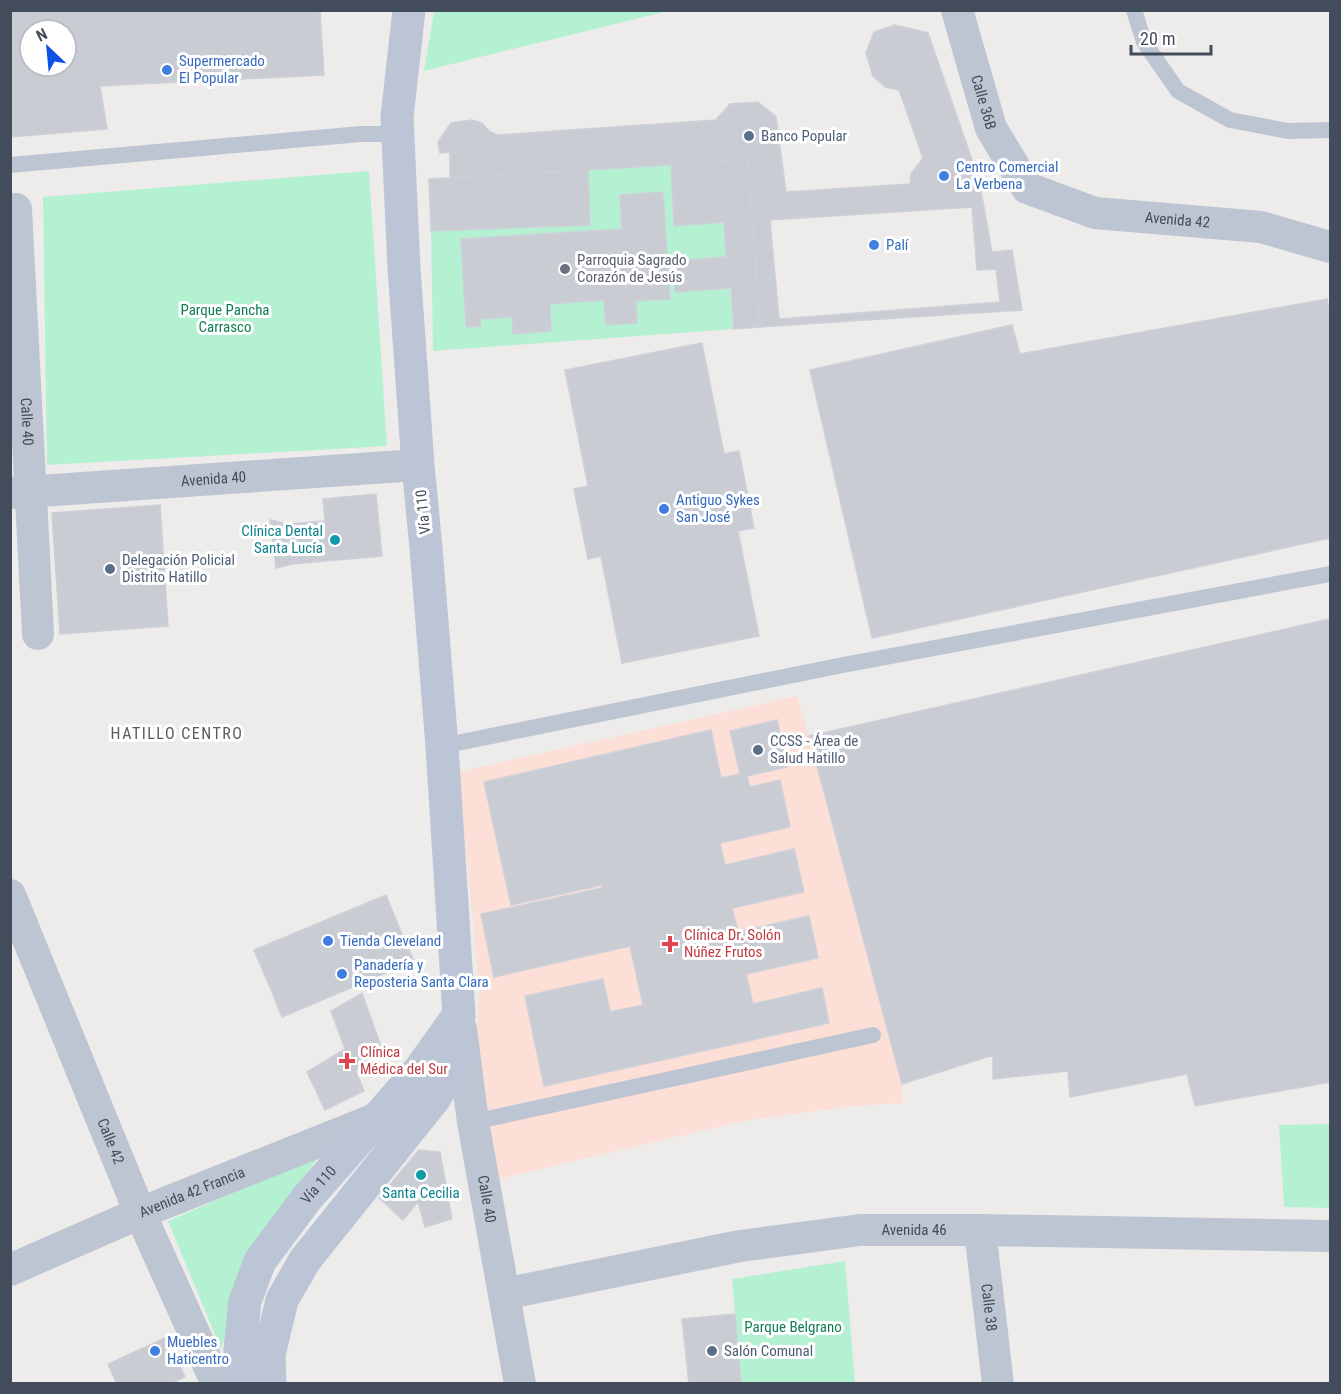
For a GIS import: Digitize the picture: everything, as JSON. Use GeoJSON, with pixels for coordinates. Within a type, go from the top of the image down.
{"type":"FeatureCollection","features":[{"type":"Feature","properties":{"kind":"main road","name":"Vía 110"},"geometry":{"type":"LineString","coordinates":[[270,1383],[269,1355],[282,1300],[304,1260],[434,1098],[447,1077],[454,1058],[459,1015],[442,746],[404,268],[397,104],[409,10]]}},
{"type":"Feature","properties":{"kind":"main road","name":"Vía 110"},"geometry":{"type":"LineString","coordinates":[[242,1383],[240,1349],[245,1301],[260,1261],[307,1197],[418,1072],[459,1015]]}},
{"type":"Feature","properties":{"kind":"street","name":"Calle 36B"},"geometry":{"type":"LineString","coordinates":[[957,10],[991,128],[1027,188]]}},
{"type":"Feature","properties":{"kind":"street","name":"Avenida 42"},"geometry":{"type":"LineString","coordinates":[[1027,188],[1095,213],[1261,227],[1330,247]]}},
{"type":"Feature","properties":{"kind":"street","name":"Calle 40"},"geometry":{"type":"LineString","coordinates":[[16,209],[20,493],[38,634]]}},
{"type":"Feature","properties":{"kind":"street","name":"Avenida 40"},"geometry":{"type":"LineString","coordinates":[[20,493],[418,465]]}},
{"type":"Feature","properties":{"kind":"street","name":"Calle 42"},"geometry":{"type":"LineString","coordinates":[[10,895],[140,1213],[217,1383]]}},
{"type":"Feature","properties":{"kind":"street","name":"Calle 40"},"geometry":{"type":"LineString","coordinates":[[459,1015],[473,1122],[520,1383]]}},
{"type":"Feature","properties":{"kind":"street","name":"Avenida 42 Francia"},"geometry":{"type":"LineString","coordinates":[[10,1270],[140,1213],[375,1119]]}},
{"type":"Feature","properties":{"kind":"street","name":"Avenida 46"},"geometry":{"type":"LineString","coordinates":[[504,1294],[740,1246],[860,1230],[1330,1236]]}},
{"type":"Feature","properties":{"kind":"street","name":"Calle 38"},"geometry":{"type":"LineString","coordinates":[[980,1230],[998,1383]]}},
{"type":"Feature","properties":{"kind":"lane"},"geometry":{"type":"LineString","coordinates":[[1134,10],[1144,42],[1178,91],[1230,120],[1288,131],[1330,130]]}},
{"type":"Feature","properties":{"kind":"lane"},"geometry":{"type":"LineString","coordinates":[[10,165],[361,134],[398,134]]}},
{"type":"Feature","properties":{"kind":"lane"},"geometry":{"type":"LineString","coordinates":[[442,746],[855,663],[1330,574]]}},
{"type":"Feature","properties":{"kind":"lane"},"geometry":{"type":"LineString","coordinates":[[473,1122],[873,1035]]}},
{"type":"Feature","properties":{"kind":"shaded area","name":"Clínica Dr. Solón Núñez Frutos"},"geometry":{"type":"Polygon","coordinates":[[[797,696],[902,1084],[903,1103],[854,1106],[743,1121],[494,1180],[475,1051],[480,989],[458,772],[797,696]]]}},
{"type":"Feature","properties":{"kind":"green space"},"geometry":{"type":"Polygon","coordinates":[[[434,10],[668,11],[424,71],[434,10]]]}},
{"type":"Feature","properties":{"kind":"green space"},"geometry":{"type":"Polygon","coordinates":[[[671,165],[675,225],[724,222],[734,329],[433,351],[431,231],[589,225],[588,170],[671,165]],[[663,192],[620,195],[622,229],[461,239],[466,327],[481,326],[480,319],[512,317],[513,334],[551,331],[550,304],[604,300],[606,325],[637,323],[636,301],[670,299],[663,192]]]}},
{"type":"Feature","properties":{"kind":"green space","name":"Parque Pancha Carrasco"},"geometry":{"type":"Polygon","coordinates":[[[369,171],[387,446],[47,465],[43,197],[369,171]]]}},
{"type":"Feature","properties":{"kind":"green space"},"geometry":{"type":"Polygon","coordinates":[[[1330,1124],[1330,1208],[1284,1207],[1279,1125],[1330,1124]]]}},
{"type":"Feature","properties":{"kind":"green space"},"geometry":{"type":"Polygon","coordinates":[[[319,1156],[250,1256],[221,1349],[168,1221],[319,1156]]]}},
{"type":"Feature","properties":{"kind":"green space","name":"Parque Belgrano"},"geometry":{"type":"Polygon","coordinates":[[[845,1261],[855,1383],[741,1383],[732,1279],[845,1261]]]}},
{"type":"Feature","properties":{"kind":"building","name":"Supermercado El Popular"},"geometry":{"type":"Polygon","coordinates":[[[10,10],[320,10],[324,75],[100,86],[107,129],[10,137],[10,10]]]}},
{"type":"Feature","properties":{"kind":"building","name":"Centro Comercial La Verbena"},"geometry":{"type":"Polygon","coordinates":[[[895,25],[928,33],[979,180],[992,252],[1012,250],[1022,310],[760,327],[748,159],[450,178],[450,152],[440,153],[438,142],[451,123],[472,120],[482,123],[489,131],[497,135],[716,120],[730,104],[758,102],[776,117],[786,192],[910,184],[911,174],[923,158],[899,90],[885,87],[873,76],[866,53],[874,32],[895,25]]]}},
{"type":"Feature","properties":{"kind":"building"},"geometry":{"type":"Polygon","coordinates":[[[748,159],[760,327],[734,329],[731,288],[675,292],[673,261],[726,257],[724,222],[674,226],[671,165],[748,159]]]}},
{"type":"Feature","properties":{"kind":"building"},"geometry":{"type":"Polygon","coordinates":[[[588,170],[590,225],[431,231],[429,179],[588,170]]]}},
{"type":"Feature","properties":{"kind":"building","name":"Parroquia Sagrado Corazón de Jesús"},"geometry":{"type":"Polygon","coordinates":[[[663,192],[670,299],[636,301],[637,323],[606,325],[604,300],[550,304],[551,331],[513,334],[512,317],[480,319],[481,326],[466,327],[461,239],[622,229],[620,195],[663,192]]]}},
{"type":"Feature","properties":{"kind":"building","name":"Palí"},"geometry":{"type":"Polygon","coordinates":[[[972,207],[977,270],[996,269],[1000,302],[779,319],[770,220],[972,207]]]}},
{"type":"Feature","properties":{"kind":"building"},"geometry":{"type":"Polygon","coordinates":[[[1327,299],[1330,314],[1330,538],[872,638],[810,370],[1012,325],[1020,354],[1327,299]]]}},
{"type":"Feature","properties":{"kind":"building","name":"Antiguo Sykes San José"},"geometry":{"type":"Polygon","coordinates":[[[702,343],[724,454],[739,451],[754,528],[738,531],[759,636],[622,663],[601,556],[588,559],[574,489],[588,486],[565,370],[702,343]]]}},
{"type":"Feature","properties":{"kind":"building","name":"Clínica Dental Santa Lucía"},"geometry":{"type":"Polygon","coordinates":[[[376,494],[382,556],[292,564],[289,524],[325,521],[323,499],[376,494]]]}},
{"type":"Feature","properties":{"kind":"building","name":"Delegación Policial Distrito Hatillo"},"geometry":{"type":"Polygon","coordinates":[[[160,505],[168,626],[60,634],[52,513],[160,505]]]}},
{"type":"Feature","properties":{"kind":"building"},"geometry":{"type":"Polygon","coordinates":[[[270,520],[289,524],[292,564],[276,568],[270,520]]]}},
{"type":"Feature","properties":{"kind":"building"},"geometry":{"type":"Polygon","coordinates":[[[1330,619],[1330,1082],[1195,1106],[1187,1074],[1070,1097],[1068,1071],[993,1079],[993,1055],[902,1084],[809,736],[1330,619]]]}},
{"type":"Feature","properties":{"kind":"building"},"geometry":{"type":"Polygon","coordinates":[[[777,720],[787,767],[747,776],[750,787],[780,780],[790,827],[720,843],[725,865],[794,849],[804,892],[732,908],[738,932],[809,916],[818,958],[746,974],[753,1004],[822,988],[829,1023],[544,1086],[525,996],[603,979],[610,1012],[643,1005],[630,946],[494,977],[481,914],[602,888],[602,885],[511,905],[484,782],[711,730],[721,778],[740,774],[730,731],[777,720]]]}},
{"type":"Feature","properties":{"kind":"building","name":"Tienda Cleveland"},"geometry":{"type":"Polygon","coordinates":[[[386,895],[401,932],[270,987],[254,950],[386,895]]]}},
{"type":"Feature","properties":{"kind":"building","name":"Panadería y Reposteria Santa Clara"},"geometry":{"type":"Polygon","coordinates":[[[401,932],[414,961],[282,1017],[270,987],[401,932]]]}},
{"type":"Feature","properties":{"kind":"building","name":"Clínica Médica del Sur"},"geometry":{"type":"Polygon","coordinates":[[[362,993],[383,1052],[356,1071],[364,1091],[325,1110],[307,1072],[345,1049],[331,1011],[362,993]]]}},
{"type":"Feature","properties":{"kind":"building","name":"Santa Cecilia"},"geometry":{"type":"Polygon","coordinates":[[[419,1150],[440,1152],[452,1219],[425,1227],[418,1202],[403,1220],[379,1198],[419,1150]]]}},
{"type":"Feature","properties":{"kind":"building","name":"Salón Comunal"},"geometry":{"type":"Polygon","coordinates":[[[735,1314],[741,1384],[689,1384],[682,1319],[735,1314]]]}},
{"type":"Feature","properties":{"kind":"building","name":"Muebles Haticentro"},"geometry":{"type":"Polygon","coordinates":[[[167,1337],[185,1377],[170,1384],[117,1384],[108,1364],[167,1337]]]}},
{"type":"Feature","properties":{"kind":"place","name":"Supermercado El Popular"},"geometry":{"type":"Point","coordinates":[167,70]}},
{"type":"Feature","properties":{"kind":"place","name":"Banco Popular"},"geometry":{"type":"Point","coordinates":[749,136]}},
{"type":"Feature","properties":{"kind":"place","name":"Centro Comercial La Verbena"},"geometry":{"type":"Point","coordinates":[944,176]}},
{"type":"Feature","properties":{"kind":"place","name":"Palí"},"geometry":{"type":"Point","coordinates":[874,245]}},
{"type":"Feature","properties":{"kind":"place","name":"Parroquia Sagrado Corazón de Jesús"},"geometry":{"type":"Point","coordinates":[565,269]}},
{"type":"Feature","properties":{"kind":"place","name":"Antiguo Sykes San José"},"geometry":{"type":"Point","coordinates":[664,509]}},
{"type":"Feature","properties":{"kind":"place","name":"Clínica Dental Santa Lucía"},"geometry":{"type":"Point","coordinates":[335,540]}},
{"type":"Feature","properties":{"kind":"place","name":"Delegación Policial Distrito Hatillo"},"geometry":{"type":"Point","coordinates":[110,569]}},
{"type":"Feature","properties":{"kind":"place","name":"CCSS - Área de Salud Hatillo"},"geometry":{"type":"Point","coordinates":[758,750]}},
{"type":"Feature","properties":{"kind":"place","name":"Tienda Cleveland"},"geometry":{"type":"Point","coordinates":[328,941]}},
{"type":"Feature","properties":{"kind":"place","name":"Clínica Dr. Solón Núñez Frutos"},"geometry":{"type":"Point","coordinates":[670,944]}},
{"type":"Feature","properties":{"kind":"place","name":"Panadería y Reposteria Santa Clara"},"geometry":{"type":"Point","coordinates":[342,974]}},
{"type":"Feature","properties":{"kind":"place","name":"Clínica Médica del Sur"},"geometry":{"type":"Point","coordinates":[347,1061]}},
{"type":"Feature","properties":{"kind":"place","name":"Santa Cecilia"},"geometry":{"type":"Point","coordinates":[421,1175]}},
{"type":"Feature","properties":{"kind":"place","name":"Muebles Haticentro"},"geometry":{"type":"Point","coordinates":[155,1351]}},
{"type":"Feature","properties":{"kind":"place","name":"Salón Comunal"},"geometry":{"type":"Point","coordinates":[712,1351]}},
{"type":"Feature","properties":{"kind":"district","name":"HATILLO CENTRO"},"geometry":{"type":"Point","coordinates":[177,733]}}]}
